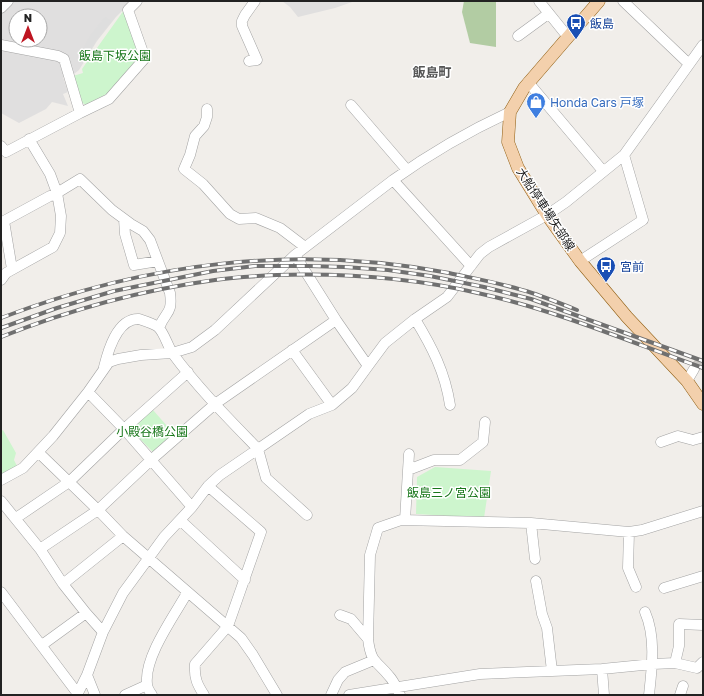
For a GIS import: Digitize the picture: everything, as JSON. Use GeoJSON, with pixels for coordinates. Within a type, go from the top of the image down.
{"type":"FeatureCollection","features":[{"type":"Feature","properties":{"kind":"main road","name":"大船停車場矢部線"},"geometry":{"type":"LineString","coordinates":[[599,1],[528,82],[510,112],[508,142],[518,168],[547,215],[580,261],[627,317],[687,381],[703,404]]}},
{"type":"Feature","properties":{"kind":"street"},"geometry":{"type":"LineString","coordinates":[[1,8],[8,1]]}},
{"type":"Feature","properties":{"kind":"street"},"geometry":{"type":"LineString","coordinates":[[1,146],[6,152],[109,99],[146,58],[128,10],[137,1]]}},
{"type":"Feature","properties":{"kind":"street"},"geometry":{"type":"LineString","coordinates":[[249,61],[257,60],[242,26],[242,21],[255,1]]}},
{"type":"Feature","properties":{"kind":"street"},"geometry":{"type":"LineString","coordinates":[[539,1],[568,37]]}},
{"type":"Feature","properties":{"kind":"street"},"geometry":{"type":"LineString","coordinates":[[624,1],[689,64]]}},
{"type":"Feature","properties":{"kind":"street"},"geometry":{"type":"LineString","coordinates":[[518,36],[548,14]]}},
{"type":"Feature","properties":{"kind":"street"},"geometry":{"type":"LineString","coordinates":[[1,45],[58,56],[64,59],[80,113]]}},
{"type":"Feature","properties":{"kind":"street"},"geometry":{"type":"LineString","coordinates":[[78,695],[103,632],[123,593],[164,537],[192,507],[208,486],[220,475],[309,414],[332,404],[352,388],[385,343],[415,319],[447,297],[480,254],[488,247],[547,215],[566,202],[624,155],[703,45]]}},
{"type":"Feature","properties":{"kind":"street"},"geometry":{"type":"LineString","coordinates":[[528,82],[603,171]]}},
{"type":"Feature","properties":{"kind":"street"},"geometry":{"type":"LineString","coordinates":[[351,105],[407,170]]}},
{"type":"Feature","properties":{"kind":"street"},"geometry":{"type":"LineString","coordinates":[[206,109],[204,126],[195,136],[190,155],[184,169],[203,184],[230,214],[239,219],[256,218],[280,228],[305,246]]}},
{"type":"Feature","properties":{"kind":"street"},"geometry":{"type":"LineString","coordinates":[[1,480],[23,468],[53,436],[88,392],[109,362],[141,355],[172,353],[192,347],[215,330],[305,246],[393,180],[484,124],[510,112]]}},
{"type":"Feature","properties":{"kind":"street"},"geometry":{"type":"LineString","coordinates":[[1,280],[6,273],[12,269],[52,246],[60,233],[61,216],[57,194],[50,174],[29,139]]}},
{"type":"Feature","properties":{"kind":"street"},"geometry":{"type":"LineString","coordinates":[[580,261],[643,220],[624,155]]}},
{"type":"Feature","properties":{"kind":"street"},"geometry":{"type":"LineString","coordinates":[[12,269],[4,221],[50,196],[57,194],[80,179],[112,210],[143,231],[150,240],[170,293],[171,302],[169,312],[160,323],[159,328]]}},
{"type":"Feature","properties":{"kind":"street"},"geometry":{"type":"LineString","coordinates":[[393,180],[471,266]]}},
{"type":"Feature","properties":{"kind":"street"},"geometry":{"type":"LineString","coordinates":[[124,219],[125,234],[134,265],[158,261]]}},
{"type":"Feature","properties":{"kind":"street"},"geometry":{"type":"LineString","coordinates":[[295,255],[316,290],[368,366]]}},
{"type":"Feature","properties":{"kind":"street"},"geometry":{"type":"LineString","coordinates":[[104,368],[109,349],[122,325],[130,320],[140,319],[159,328],[172,353],[215,404],[258,449],[266,478],[308,515]]}},
{"type":"Feature","properties":{"kind":"street"},"geometry":{"type":"LineString","coordinates":[[415,319],[439,363],[447,387],[450,405]]}},
{"type":"Feature","properties":{"kind":"street"},"geometry":{"type":"LineString","coordinates":[[40,549],[98,510],[151,460],[215,404],[336,320]]}},
{"type":"Feature","properties":{"kind":"street"},"geometry":{"type":"LineString","coordinates":[[292,350],[332,404]]}},
{"type":"Feature","properties":{"kind":"street"},"geometry":{"type":"LineString","coordinates":[[687,381],[694,369]]}},
{"type":"Feature","properties":{"kind":"street"},"geometry":{"type":"LineString","coordinates":[[16,518],[69,482],[124,429],[188,372]]}},
{"type":"Feature","properties":{"kind":"street"},"geometry":{"type":"LineString","coordinates":[[88,392],[124,429],[192,507]]}},
{"type":"Feature","properties":{"kind":"street"},"geometry":{"type":"LineString","coordinates":[[408,470],[434,460],[460,460],[483,442],[485,422]]}},
{"type":"Feature","properties":{"kind":"street"},"geometry":{"type":"LineString","coordinates":[[661,442],[678,436],[693,440],[703,437]]}},
{"type":"Feature","properties":{"kind":"street"},"geometry":{"type":"LineString","coordinates":[[38,452],[123,536],[240,638],[253,655],[273,693]]}},
{"type":"Feature","properties":{"kind":"street"},"geometry":{"type":"LineString","coordinates":[[406,520],[409,454]]}},
{"type":"Feature","properties":{"kind":"street"},"geometry":{"type":"LineString","coordinates":[[204,695],[196,683],[194,672],[195,664],[228,626],[261,532],[208,486]]}},
{"type":"Feature","properties":{"kind":"street"},"geometry":{"type":"LineString","coordinates":[[1,501],[40,549],[63,584],[103,632]]}},
{"type":"Feature","properties":{"kind":"street"},"geometry":{"type":"LineString","coordinates":[[398,691],[390,676],[374,660],[370,651],[368,639],[370,555],[378,528],[401,520],[406,520],[531,523],[629,532],[642,530],[703,511]]}},
{"type":"Feature","properties":{"kind":"street"},"geometry":{"type":"LineString","coordinates":[[180,520],[245,580]]}},
{"type":"Feature","properties":{"kind":"street"},"geometry":{"type":"LineString","coordinates":[[531,523],[535,558]]}},
{"type":"Feature","properties":{"kind":"street"},"geometry":{"type":"LineString","coordinates":[[629,532],[628,568],[636,587]]}},
{"type":"Feature","properties":{"kind":"street"},"geometry":{"type":"LineString","coordinates":[[63,584],[123,536]]}},
{"type":"Feature","properties":{"kind":"street"},"geometry":{"type":"LineString","coordinates":[[664,588],[703,576]]}},
{"type":"Feature","properties":{"kind":"street"},"geometry":{"type":"LineString","coordinates":[[536,581],[542,614],[547,628],[552,671]]}},
{"type":"Feature","properties":{"kind":"street"},"geometry":{"type":"LineString","coordinates":[[1,592],[78,695]]}},
{"type":"Feature","properties":{"kind":"street"},"geometry":{"type":"LineString","coordinates":[[152,695],[147,685],[147,669],[152,655],[187,593]]}},
{"type":"Feature","properties":{"kind":"street"},"geometry":{"type":"LineString","coordinates":[[645,612],[650,623],[653,664],[649,695]]}},
{"type":"Feature","properties":{"kind":"street"},"geometry":{"type":"LineString","coordinates":[[42,645],[86,613]]}},
{"type":"Feature","properties":{"kind":"street"},"geometry":{"type":"LineString","coordinates":[[340,615],[351,619],[368,639]]}},
{"type":"Feature","properties":{"kind":"street"},"geometry":{"type":"LineString","coordinates":[[675,663],[680,646],[679,624],[703,625]]}},
{"type":"Feature","properties":{"kind":"street"},"geometry":{"type":"LineString","coordinates":[[331,695],[338,680],[345,672],[374,660]]}},
{"type":"Feature","properties":{"kind":"street"},"geometry":{"type":"LineString","coordinates":[[349,695],[398,691],[480,674],[602,669],[675,663],[697,668],[703,662]]}},
{"type":"Feature","properties":{"kind":"street"},"geometry":{"type":"LineString","coordinates":[[602,669],[604,695]]}},
{"type":"Feature","properties":{"kind":"street"},"geometry":{"type":"LineString","coordinates":[[87,675],[95,695]]}},
{"type":"Feature","properties":{"kind":"street"},"geometry":{"type":"LineString","coordinates":[[125,695],[147,685]]}},
{"type":"Feature","properties":{"kind":"shaded area"},"geometry":{"type":"Polygon","coordinates":[[[1,1],[132,1],[116,17],[97,41],[79,70],[74,74],[63,77],[68,92],[63,94],[68,106],[52,102],[46,109],[19,123],[1,113],[1,1]]]}},
{"type":"Feature","properties":{"kind":"shaded area"},"geometry":{"type":"Polygon","coordinates":[[[282,1],[355,1],[335,8],[298,17],[290,7],[282,1]]]}},
{"type":"Feature","properties":{"kind":"shaded area"},"geometry":{"type":"Polygon","coordinates":[[[105,17],[111,21],[96,40],[84,61],[78,58],[90,36],[105,17]]]}},
{"type":"Feature","properties":{"kind":"green space"},"geometry":{"type":"Polygon","coordinates":[[[464,1],[496,1],[496,47],[470,43],[462,12],[464,1]]]}},
{"type":"Feature","properties":{"kind":"green space","name":"飯島下坂公園"},"geometry":{"type":"Polygon","coordinates":[[[124,10],[139,53],[138,58],[112,91],[86,105],[81,102],[73,76],[83,73],[82,69],[124,10]]]}},
{"type":"Feature","properties":{"kind":"green space","name":"小殿谷橋公園"},"geometry":{"type":"Polygon","coordinates":[[[153,410],[175,435],[154,453],[130,429],[153,410]]]}},
{"type":"Feature","properties":{"kind":"green space"},"geometry":{"type":"Polygon","coordinates":[[[3,430],[16,453],[14,460],[17,466],[1,474],[1,431],[3,430]]]}},
{"type":"Feature","properties":{"kind":"green space","name":"飯島三ノ宮公園"},"geometry":{"type":"Polygon","coordinates":[[[435,467],[491,471],[484,518],[416,514],[417,477],[435,467]]]}},
{"type":"Feature","properties":{"kind":"tunnel"},"geometry":{"type":"LineString","coordinates":[[694,369],[703,358]]}},
{"type":"Feature","properties":{"kind":"railway"},"geometry":{"type":"LineString","coordinates":[[1,318],[56,299],[111,283],[167,272],[222,264],[278,260],[335,260],[392,264],[449,273],[522,290],[577,310]]}},
{"type":"Feature","properties":{"kind":"railway"},"geometry":{"type":"LineString","coordinates":[[1,328],[57,308],[114,291],[213,271],[255,266],[344,267],[388,270],[430,276],[484,287],[531,299],[703,361]]}},
{"type":"Feature","properties":{"kind":"railway"},"geometry":{"type":"LineString","coordinates":[[1,337],[53,318],[106,302],[188,284],[230,278],[269,275],[355,276],[406,280],[431,284],[510,301],[566,318],[703,368]]}},
{"type":"Feature","properties":{"kind":"place","name":"飯島"},"geometry":{"type":"Point","coordinates":[576,40]}},
{"type":"Feature","properties":{"kind":"place","name":"Honda Cars 戸塚"},"geometry":{"type":"Point","coordinates":[536,119]}},
{"type":"Feature","properties":{"kind":"place","name":"宮前"},"geometry":{"type":"Point","coordinates":[606,283]}},
{"type":"Feature","properties":{"kind":"district","name":"飯島町"},"geometry":{"type":"Point","coordinates":[432,72]}}]}
